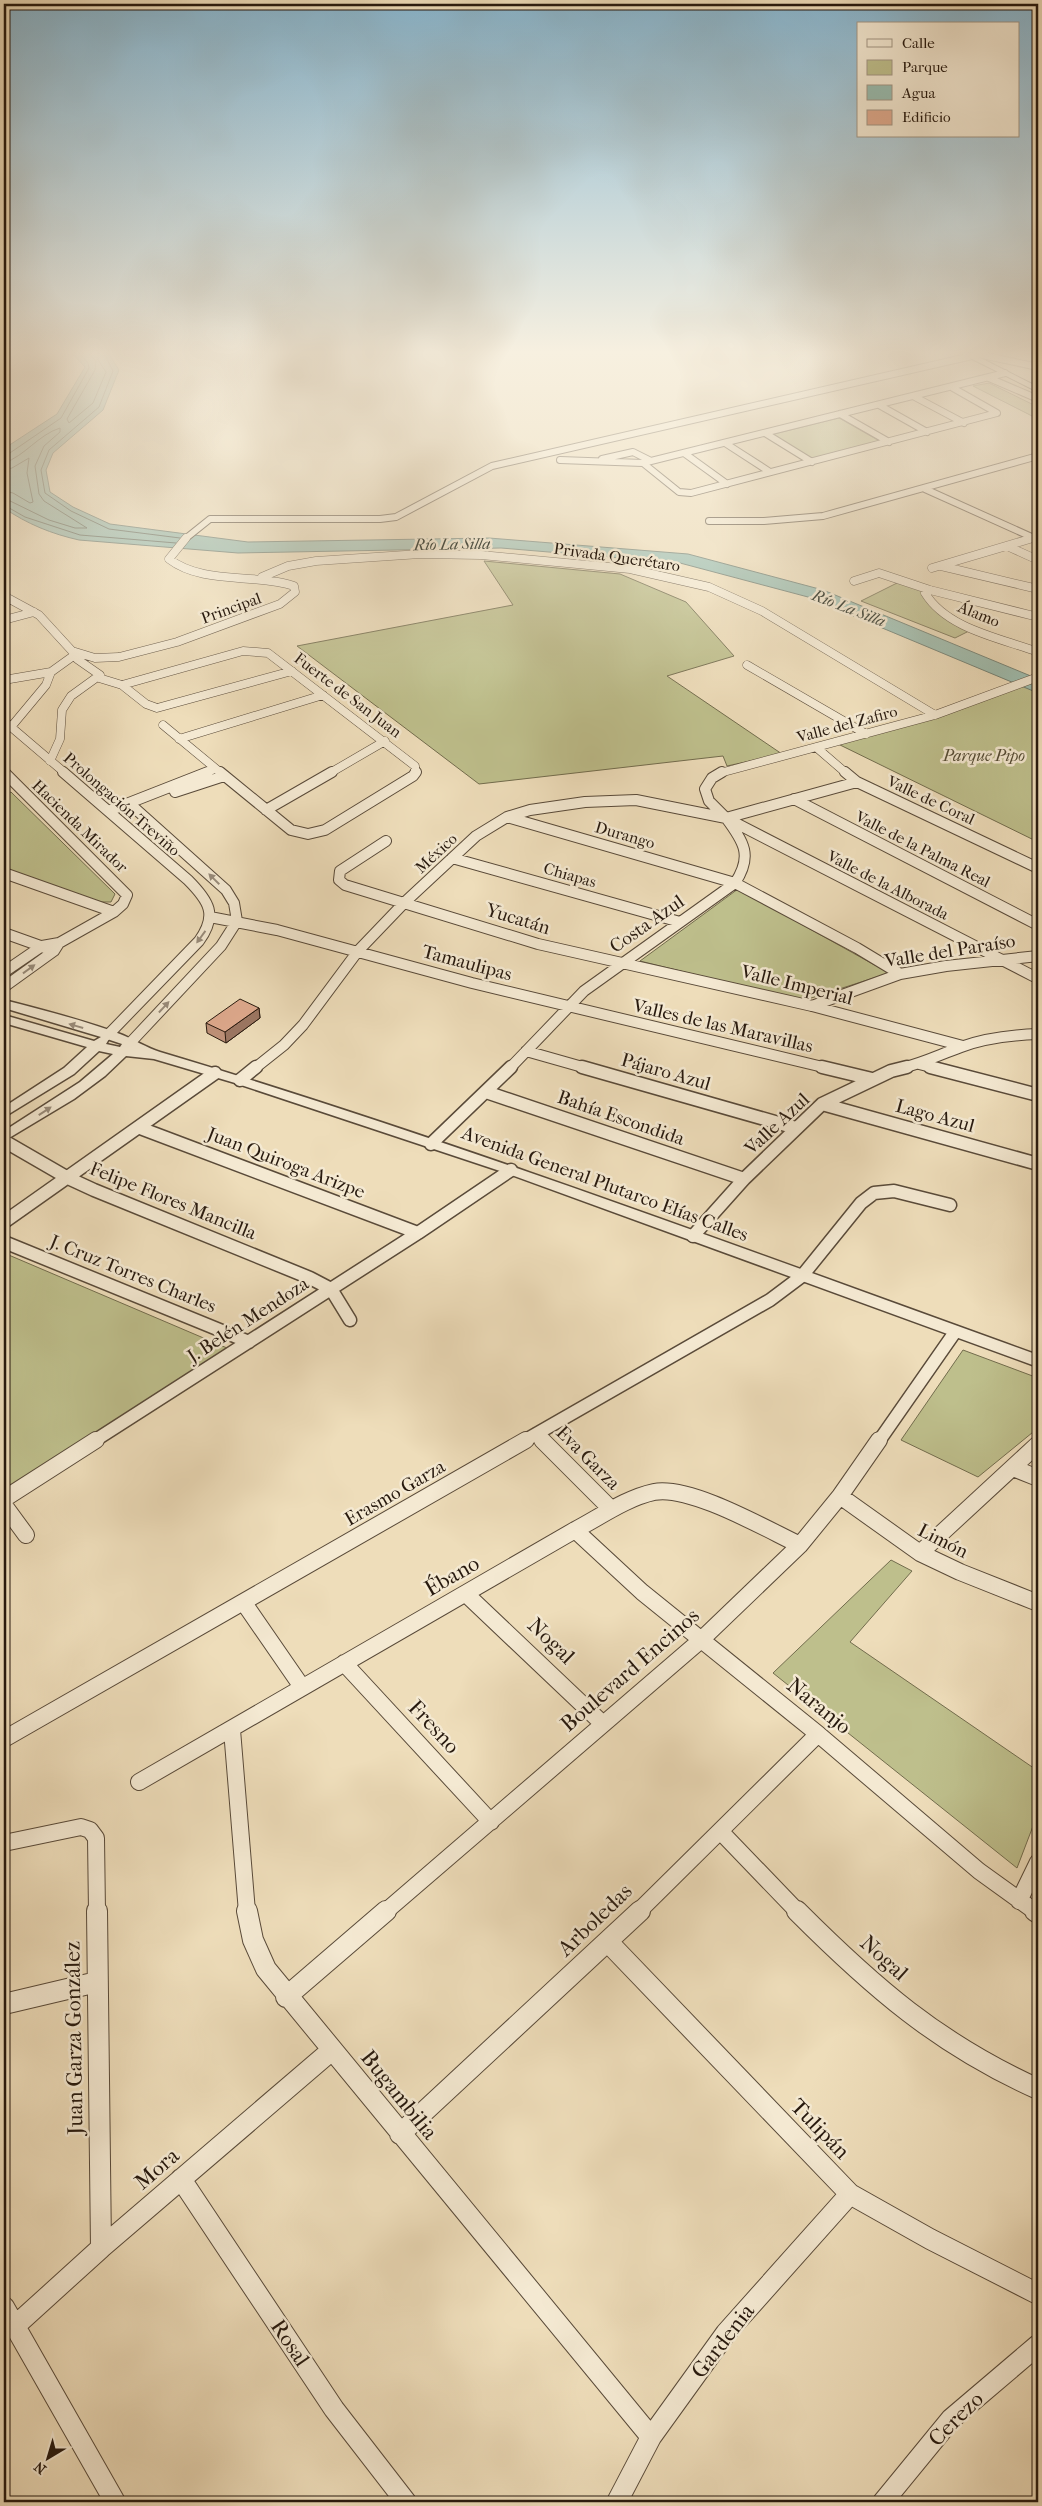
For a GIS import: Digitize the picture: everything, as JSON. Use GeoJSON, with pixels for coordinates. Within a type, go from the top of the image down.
{"type":"FeatureCollection","features":[{"type":"Feature","properties":{"kind":"street","name":"Principal"},"geometry":{"type":"LineString","coordinates":[[74,655],[102,660],[132,656],[274,606],[287,600],[295,592],[294,586],[283,581],[262,577],[191,571],[175,566],[169,559],[189,534],[208,520],[380,519],[396,517],[485,470]]}},
{"type":"Feature","properties":{"kind":"street"},"geometry":{"type":"LineString","coordinates":[[652,470],[679,492],[684,493],[779,470]]}},
{"type":"Feature","properties":{"kind":"street"},"geometry":{"type":"LineString","coordinates":[[708,470],[727,484]]}},
{"type":"Feature","properties":{"kind":"street"},"geometry":{"type":"LineString","coordinates":[[708,521],[764,521],[823,516],[991,470]]}},
{"type":"Feature","properties":{"kind":"street"},"geometry":{"type":"LineString","coordinates":[[925,489],[1037,538]]}},
{"type":"Feature","properties":{"kind":"street"},"geometry":{"type":"LineString","coordinates":[[1037,538],[936,567],[1038,589]]}},
{"type":"Feature","properties":{"kind":"street"},"geometry":{"type":"LineString","coordinates":[[1007,546],[1038,560]]}},
{"type":"Feature","properties":{"kind":"street","name":"Privada Querétaro"},"geometry":{"type":"LineString","coordinates":[[262,577],[288,566],[316,561],[428,554],[481,555],[630,569],[710,587],[762,611],[935,715]]}},
{"type":"Feature","properties":{"kind":"street"},"geometry":{"type":"LineString","coordinates":[[854,581],[879,573],[930,590],[1038,617]]}},
{"type":"Feature","properties":{"kind":"street","name":"Álamo"},"geometry":{"type":"LineString","coordinates":[[930,590],[925,593],[926,598],[948,617],[1038,652]]}},
{"type":"Feature","properties":{"kind":"street"},"geometry":{"type":"LineString","coordinates":[[4,610],[5,597],[34,612],[47,622],[74,655],[98,673],[98,678]]}},
{"type":"Feature","properties":{"kind":"street"},"geometry":{"type":"LineString","coordinates":[[4,620],[34,612]]}},
{"type":"Feature","properties":{"kind":"street","name":"Fuerte de San Juan"},"geometry":{"type":"LineString","coordinates":[[122,685],[243,651],[256,650],[268,654],[292,671],[385,741],[415,766],[417,771],[413,776],[333,825],[314,834],[305,835],[291,830],[266,810]]}},
{"type":"Feature","properties":{"kind":"street"},"geometry":{"type":"LineString","coordinates":[[4,680],[51,672],[74,655]]}},
{"type":"Feature","properties":{"kind":"street"},"geometry":{"type":"LineString","coordinates":[[747,665],[866,734]]}},
{"type":"Feature","properties":{"kind":"street"},"geometry":{"type":"LineString","coordinates":[[98,678],[122,685],[146,704],[163,707],[292,671]]}},
{"type":"Feature","properties":{"kind":"street"},"geometry":{"type":"LineString","coordinates":[[7,724],[46,685],[51,672]]}},
{"type":"Feature","properties":{"kind":"street","name":"Valle del Zafiro"},"geometry":{"type":"LineString","coordinates":[[708,802],[704,794],[706,784],[712,776],[720,772],[817,748],[935,715],[1038,677]]}},
{"type":"Feature","properties":{"kind":"street"},"geometry":{"type":"LineString","coordinates":[[50,761],[60,739],[60,717],[62,710],[72,696],[98,678]]}},
{"type":"Feature","properties":{"kind":"street"},"geometry":{"type":"LineString","coordinates":[[179,739],[323,695]]}},
{"type":"Feature","properties":{"kind":"street","name":"Prolongación Treviño"},"geometry":{"type":"LineString","coordinates":[[7,724],[111,810],[191,884],[208,906],[210,917]]}},
{"type":"Feature","properties":{"kind":"street"},"geometry":{"type":"LineString","coordinates":[[162,725],[266,810],[385,741]]}},
{"type":"Feature","properties":{"kind":"street","name":"Valle de Coral"},"geometry":{"type":"LineString","coordinates":[[817,748],[857,782],[1038,868]]}},
{"type":"Feature","properties":{"kind":"street"},"geometry":{"type":"LineString","coordinates":[[111,810],[163,791],[168,786],[216,769]]}},
{"type":"Feature","properties":{"kind":"street","name":"Hacienda Mirador"},"geometry":{"type":"LineString","coordinates":[[4,772],[124,890],[126,895],[123,904],[114,912]]}},
{"type":"Feature","properties":{"kind":"street"},"geometry":{"type":"LineString","coordinates":[[163,791],[175,792],[224,776]]}},
{"type":"Feature","properties":{"kind":"street"},"geometry":{"type":"LineString","coordinates":[[726,818],[857,782]]}},
{"type":"Feature","properties":{"kind":"street","name":"Valle de la Palma Real"},"geometry":{"type":"LineString","coordinates":[[794,799],[1038,925]]}},
{"type":"Feature","properties":{"kind":"street","name":"México"},"geometry":{"type":"LineString","coordinates":[[240,1080],[284,1045],[303,1025],[358,951],[404,904],[476,836],[506,817],[530,810],[608,800],[636,800],[726,818]]}},
{"type":"Feature","properties":{"kind":"street"},"geometry":{"type":"LineString","coordinates":[[687,810],[708,802],[726,818],[734,829],[745,853],[745,867],[735,883]]}},
{"type":"Feature","properties":{"kind":"street","name":"Prolongación Treviño"},"geometry":{"type":"LineString","coordinates":[[130,804],[226,890],[234,903],[237,921]]}},
{"type":"Feature","properties":{"kind":"street","name":"Durango"},"geometry":{"type":"LineString","coordinates":[[506,817],[735,883],[857,948],[900,974]]}},
{"type":"Feature","properties":{"kind":"street","name":"Valle de la Alborada"},"geometry":{"type":"LineString","coordinates":[[726,818],[1037,978]]}},
{"type":"Feature","properties":{"kind":"street","name":"Yucatán"},"geometry":{"type":"LineString","coordinates":[[386,841],[340,870],[338,875],[340,880],[345,885],[538,944],[623,962]]}},
{"type":"Feature","properties":{"kind":"street","name":"Chiapas"},"geometry":{"type":"LineString","coordinates":[[452,858],[680,922]]}},
{"type":"Feature","properties":{"kind":"street"},"geometry":{"type":"LineString","coordinates":[[4,873],[114,912]]}},
{"type":"Feature","properties":{"kind":"street","name":"Costa Azul"},"geometry":{"type":"LineString","coordinates":[[431,1144],[486,1092],[567,1007],[623,962],[735,883]]}},
{"type":"Feature","properties":{"kind":"street"},"geometry":{"type":"LineString","coordinates":[[4,987],[57,947],[114,912]]}},
{"type":"Feature","properties":{"kind":"street"},"geometry":{"type":"LineString","coordinates":[[4,1113],[68,1072],[97,1046],[200,941],[208,927],[210,917],[237,921],[358,951]]}},
{"type":"Feature","properties":{"kind":"street"},"geometry":{"type":"LineString","coordinates":[[4,1137],[90,1080],[127,1047],[222,946],[237,921]]}},
{"type":"Feature","properties":{"kind":"street"},"geometry":{"type":"LineString","coordinates":[[4,933],[42,946],[57,947]]}},
{"type":"Feature","properties":{"kind":"street"},"geometry":{"type":"LineString","coordinates":[[4,972],[42,946]]}},
{"type":"Feature","properties":{"kind":"street","name":"Tamaulipas"},"geometry":{"type":"LineString","coordinates":[[358,951],[472,984],[567,1007]]}},
{"type":"Feature","properties":{"kind":"street","name":"Valle del Paraíso"},"geometry":{"type":"LineString","coordinates":[[812,1006],[900,974],[1038,956]]}},
{"type":"Feature","properties":{"kind":"street","name":"Valle Imperial"},"geometry":{"type":"LineString","coordinates":[[623,962],[812,1006],[963,1046]]}},
{"type":"Feature","properties":{"kind":"street","name":"Avenida General Plutarco Elías Calles"},"geometry":{"type":"LineString","coordinates":[[4,1004],[108,1034],[127,1047]]}},
{"type":"Feature","properties":{"kind":"street","name":"Valles de las Maravillas"},"geometry":{"type":"LineString","coordinates":[[567,1007],[872,1079]]}},
{"type":"Feature","properties":{"kind":"street","name":"Avenida General Plutarco Elías Calles"},"geometry":{"type":"LineString","coordinates":[[4,1019],[97,1046],[127,1047],[240,1080],[511,1170],[1038,1361]]}},
{"type":"Feature","properties":{"kind":"street","name":"Valle Azul"},"geometry":{"type":"LineString","coordinates":[[693,1236],[744,1179],[822,1104],[891,1071],[919,1064],[963,1046],[1012,1034],[1038,1034]]}},
{"type":"Feature","properties":{"kind":"street","name":"Pájaro Azul"},"geometry":{"type":"LineString","coordinates":[[526,1051],[796,1128]]}},
{"type":"Feature","properties":{"kind":"street"},"geometry":{"type":"LineString","coordinates":[[919,1064],[1038,1095]]}},
{"type":"Feature","properties":{"kind":"street"},"geometry":{"type":"LineString","coordinates":[[4,1222],[216,1073]]}},
{"type":"Feature","properties":{"kind":"street","name":"Bahía Escondida"},"geometry":{"type":"LineString","coordinates":[[486,1092],[744,1179]]}},
{"type":"Feature","properties":{"kind":"street","name":"Lago Azul"},"geometry":{"type":"LineString","coordinates":[[822,1104],[1038,1164]]}},
{"type":"Feature","properties":{"kind":"street","name":"Juan Quiroga Arizpe"},"geometry":{"type":"LineString","coordinates":[[140,1128],[418,1233]]}},
{"type":"Feature","properties":{"kind":"street","name":"Felipe Flores Mancilla"},"geometry":{"type":"LineString","coordinates":[[4,1141],[68,1178],[293,1270],[331,1290]]}},
{"type":"Feature","properties":{"kind":"street","name":"J. Belén Mendoza"},"geometry":{"type":"LineString","coordinates":[[4,1499],[331,1290],[511,1170]]}},
{"type":"Feature","properties":{"kind":"street","name":"Erasmo Garza"},"geometry":{"type":"LineString","coordinates":[[4,1739],[770,1300],[794,1284],[802,1276],[861,1203],[874,1193],[894,1191],[950,1205]]}},
{"type":"Feature","properties":{"kind":"street","name":"J. Cruz Torres Charles"},"geometry":{"type":"LineString","coordinates":[[4,1242],[248,1342]]}},
{"type":"Feature","properties":{"kind":"street"},"geometry":{"type":"LineString","coordinates":[[331,1290],[350,1320]]}},
{"type":"Feature","properties":{"kind":"street","name":"Boulevard Encinos"},"geometry":{"type":"LineString","coordinates":[[286,1997],[700,1640],[800,1545],[840,1496],[955,1332]]}},
{"type":"Feature","properties":{"kind":"street","name":"Eva Garza"},"geometry":{"type":"LineString","coordinates":[[536,1434],[611,1510]]}},
{"type":"Feature","properties":{"kind":"street"},"geometry":{"type":"LineString","coordinates":[[920,1553],[1038,1444]]}},
{"type":"Feature","properties":{"kind":"street"},"geometry":{"type":"LineString","coordinates":[[1013,1468],[1038,1478]]}},
{"type":"Feature","properties":{"kind":"street","name":"Ébano"},"geometry":{"type":"LineString","coordinates":[[138,1782],[232,1730],[302,1687],[575,1530],[611,1510],[656,1492],[675,1492],[697,1498],[800,1545]]}},
{"type":"Feature","properties":{"kind":"street","name":"Limón"},"geometry":{"type":"LineString","coordinates":[[840,1496],[920,1553],[960,1572],[1038,1603]]}},
{"type":"Feature","properties":{"kind":"street"},"geometry":{"type":"LineString","coordinates":[[4,1505],[26,1535]]}},
{"type":"Feature","properties":{"kind":"street","name":"Naranjo"},"geometry":{"type":"LineString","coordinates":[[575,1530],[642,1592],[818,1734],[912,1816],[1038,1914]]}},
{"type":"Feature","properties":{"kind":"street","name":"Nogal"},"geometry":{"type":"LineString","coordinates":[[466,1594],[602,1723]]}},
{"type":"Feature","properties":{"kind":"street"},"geometry":{"type":"LineString","coordinates":[[244,1603],[302,1687]]}},
{"type":"Feature","properties":{"kind":"street","name":"Fresno"},"geometry":{"type":"LineString","coordinates":[[344,1663],[491,1822]]}},
{"type":"Feature","properties":{"kind":"street","name":"Bugambilia"},"geometry":{"type":"LineString","coordinates":[[232,1730],[244,1854],[247,1922],[254,1949],[286,1997],[332,2050],[651,2437]]}},
{"type":"Feature","properties":{"kind":"street","name":"Arboledas"},"geometry":{"type":"LineString","coordinates":[[400,2134],[608,1942],[818,1734]]}},
{"type":"Feature","properties":{"kind":"street","name":"Juan Garza González"},"geometry":{"type":"LineString","coordinates":[[4,1843],[81,1827],[90,1830],[96,1838],[101,2248]]}},
{"type":"Feature","properties":{"kind":"street","name":"Nogal"},"geometry":{"type":"LineString","coordinates":[[720,1832],[792,1906],[877,1985],[917,2019],[1002,2073],[1038,2089]]}},
{"type":"Feature","properties":{"kind":"street"},"geometry":{"type":"LineString","coordinates":[[1019,1901],[1038,1862]]}},
{"type":"Feature","properties":{"kind":"street","name":"Tulipán"},"geometry":{"type":"LineString","coordinates":[[608,1942],[850,2194],[930,2239],[1038,2294]]}},
{"type":"Feature","properties":{"kind":"street"},"geometry":{"type":"LineString","coordinates":[[4,2004],[97,1982]]}},
{"type":"Feature","properties":{"kind":"street","name":"Mora"},"geometry":{"type":"LineString","coordinates":[[15,2326],[101,2248],[332,2050]]}},
{"type":"Feature","properties":{"kind":"street","name":"Rosal"},"geometry":{"type":"LineString","coordinates":[[181,2179],[334,2409],[406,2502]]}},
{"type":"Feature","properties":{"kind":"street","name":"Gardenia"},"geometry":{"type":"LineString","coordinates":[[617,2502],[651,2437],[726,2333],[850,2194]]}},
{"type":"Feature","properties":{"kind":"street"},"geometry":{"type":"LineString","coordinates":[[4,2307],[115,2502]]}},
{"type":"Feature","properties":{"kind":"street","name":"Cerezo"},"geometry":{"type":"LineString","coordinates":[[883,2502],[951,2420],[1038,2345]]}},
{"type":"Feature","properties":{"kind":"green space"},"geometry":{"type":"Polygon","coordinates":[[[484,561],[620,574],[686,602],[734,656],[667,676],[782,754],[727,766],[723,756],[479,784],[297,646],[513,605],[484,561]]]}},
{"type":"Feature","properties":{"kind":"green space"},"geometry":{"type":"Polygon","coordinates":[[[903,580],[925,593],[933,604],[975,628],[955,638],[861,601],[903,580]]]}},
{"type":"Feature","properties":{"kind":"green space","name":"Parque Pipo"},"geometry":{"type":"Polygon","coordinates":[[[1038,677],[1038,842],[836,743],[946,711],[1038,677]]]}},
{"type":"Feature","properties":{"kind":"green space"},"geometry":{"type":"Polygon","coordinates":[[[11,792],[115,894],[111,902],[99,902],[4,869],[4,795],[11,792]]]}},
{"type":"Feature","properties":{"kind":"green space"},"geometry":{"type":"Polygon","coordinates":[[[738,889],[889,973],[802,1001],[640,961],[738,889]]]}},
{"type":"Feature","properties":{"kind":"green space"},"geometry":{"type":"Polygon","coordinates":[[[4,1253],[227,1348],[5,1492],[4,1253]]]}},
{"type":"Feature","properties":{"kind":"green space"},"geometry":{"type":"Polygon","coordinates":[[[963,1350],[1038,1378],[1038,1428],[978,1477],[901,1440],[963,1350]]]}},
{"type":"Feature","properties":{"kind":"green space"},"geometry":{"type":"Polygon","coordinates":[[[891,1560],[912,1571],[850,1642],[1038,1771],[1038,1813],[1017,1868],[773,1673],[891,1560]]]}},
{"type":"Feature","properties":{"kind":"water","name":"Río La Silla"},"geometry":{"type":"Polygon","coordinates":[[[4,470],[46,470],[50,492],[73,507],[110,524],[248,542],[489,538],[688,554],[823,590],[1038,679],[1038,693],[808,597],[680,563],[501,548],[238,553],[79,540],[59,535],[31,524],[4,508],[4,470]]]}},
{"type":"Feature","properties":{"kind":"building"},"geometry":{"type":"Polygon","coordinates":[[[240,999],[259,1008],[225,1032],[206,1023],[240,999]]]}}]}
